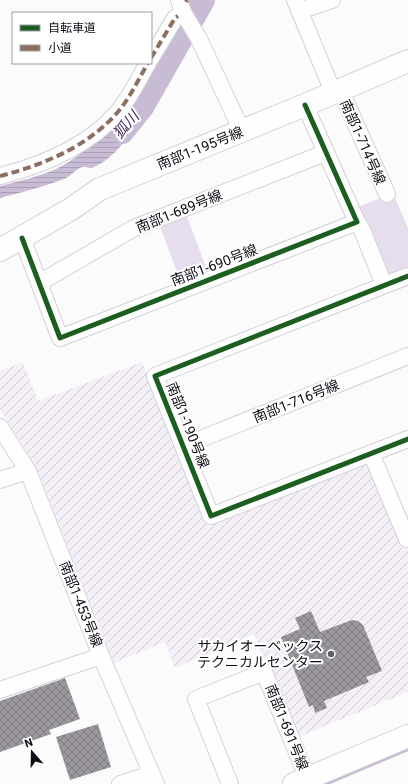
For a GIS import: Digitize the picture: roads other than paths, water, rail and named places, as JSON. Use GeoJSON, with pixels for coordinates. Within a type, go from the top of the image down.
{"type":"FeatureCollection","features":[{"type":"Feature","properties":{"kind":"street"},"geometry":{"type":"LineString","coordinates":[[297,6],[332,0]]}},
{"type":"Feature","properties":{"kind":"street"},"geometry":{"type":"LineString","coordinates":[[183,6],[242,131]]}},
{"type":"Feature","properties":{"kind":"street"},"geometry":{"type":"LineString","coordinates":[[152,56],[183,6]]}},
{"type":"Feature","properties":{"kind":"street","name":"南部1-714号線"},"geometry":{"type":"LineString","coordinates":[[297,6],[387,194]]}},
{"type":"Feature","properties":{"kind":"street","name":"南部1-195号線"},"geometry":{"type":"LineString","coordinates":[[0,250],[71,209],[100,189],[408,61]]}},
{"type":"Feature","properties":{"kind":"street"},"geometry":{"type":"LineString","coordinates":[[0,176],[43,163],[80,144],[106,124],[117,112],[128,97],[147,64]]}},
{"type":"Feature","properties":{"kind":"street"},"geometry":{"type":"LineString","coordinates":[[305,105],[357,222],[362,230],[384,285]]}},
{"type":"Feature","properties":{"kind":"street","name":"南部1-689号線"},"geometry":{"type":"LineString","coordinates":[[39,283],[134,228],[326,153]]}},
{"type":"Feature","properties":{"kind":"street","name":"南部1-690号線"},"geometry":{"type":"LineString","coordinates":[[22,238],[60,338],[357,222]]}},
{"type":"Feature","properties":{"kind":"street","name":"南部1-190号線"},"geometry":{"type":"LineString","coordinates":[[408,276],[155,376],[211,516],[408,438]]}},
{"type":"Feature","properties":{"kind":"street","name":"南部1-716号線"},"geometry":{"type":"LineString","coordinates":[[183,446],[408,356]]}},
{"type":"Feature","properties":{"kind":"street","name":"南部1-453号線"},"geometry":{"type":"LineString","coordinates":[[0,427],[28,471],[101,656],[154,779]]}},
{"type":"Feature","properties":{"kind":"street"},"geometry":{"type":"LineString","coordinates":[[370,453],[407,539],[408,538]]}},
{"type":"Feature","properties":{"kind":"street"},"geometry":{"type":"LineString","coordinates":[[0,480],[28,471]]}},
{"type":"Feature","properties":{"kind":"street"},"geometry":{"type":"LineString","coordinates":[[0,690],[101,656]]}},
{"type":"Feature","properties":{"kind":"street","name":"南部1-691号線"},"geometry":{"type":"LineString","coordinates":[[230,784],[196,699],[264,672],[304,782]]}},
{"type":"Feature","properties":{"kind":"street"},"geometry":{"type":"LineString","coordinates":[[304,782],[408,736]]}},
{"type":"Feature","properties":{"kind":"street"},"geometry":{"type":"LineString","coordinates":[[120,784],[154,779]]}},
{"type":"Feature","properties":{"kind":"water"},"geometry":{"type":"Polygon","coordinates":[[[133,102],[148,109],[124,142],[102,163],[92,168],[82,167],[67,178],[56,182],[0,198],[0,186],[49,172],[78,156],[98,139],[133,102]]]}},
{"type":"Feature","properties":{"kind":"waterway","name":"狐川"},"geometry":{"type":"LineString","coordinates":[[122,132],[142,107],[203,0]]}},
{"type":"Feature","properties":{"kind":"waterway"},"geometry":{"type":"LineString","coordinates":[[325,784],[408,749]]}},
{"type":"Feature","properties":{"kind":"place","name":"サカイオーベックス テクニカルセンター"},"geometry":{"type":"Point","coordinates":[331,654]}}]}
